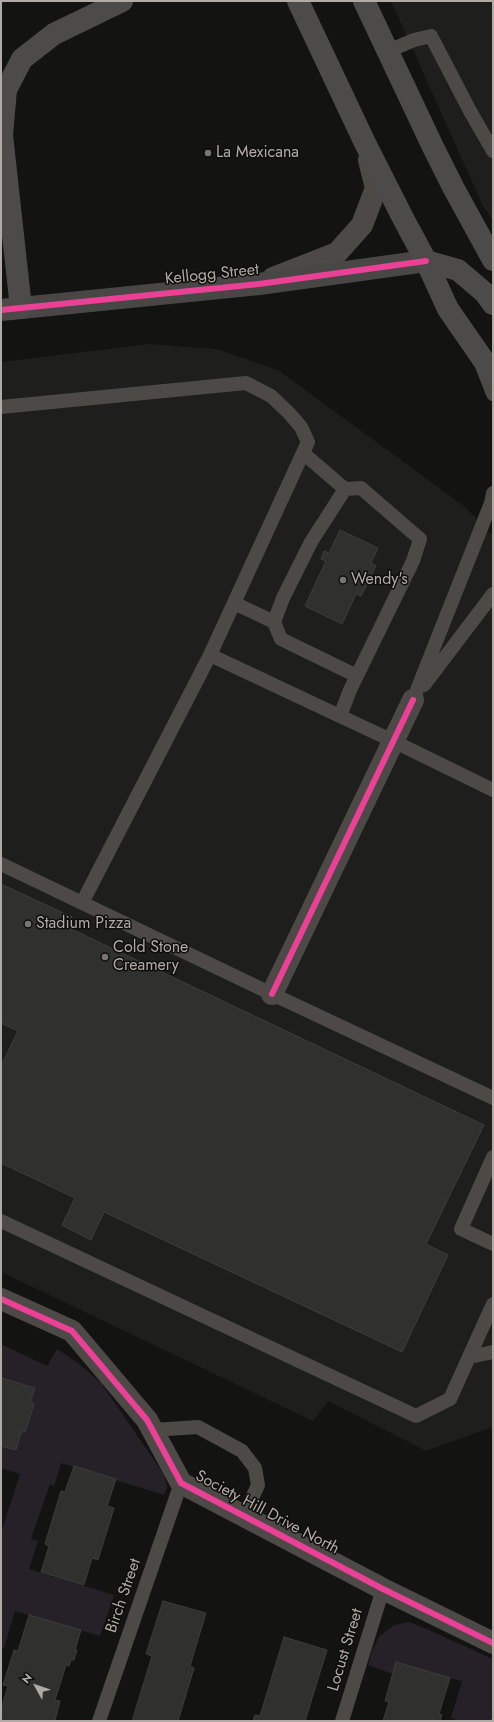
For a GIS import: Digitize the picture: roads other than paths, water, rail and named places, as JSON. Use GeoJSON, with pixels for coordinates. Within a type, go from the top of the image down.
{"type":"FeatureCollection","features":[{"type":"Feature","properties":{"kind":"highway"},"geometry":{"type":"LineString","coordinates":[[11,309],[2,135],[6,90],[22,59],[54,34],[122,1]]}},
{"type":"Feature","properties":{"kind":"highway"},"geometry":{"type":"LineString","coordinates":[[298,1],[365,143],[426,261],[448,309],[493,374]]}},
{"type":"Feature","properties":{"kind":"highway"},"geometry":{"type":"LineString","coordinates":[[364,1],[453,187],[493,260]]}},
{"type":"Feature","properties":{"kind":"highway"},"geometry":{"type":"LineString","coordinates":[[426,261],[458,270],[486,293],[493,304]]}},
{"type":"Feature","properties":{"kind":"street"},"geometry":{"type":"LineString","coordinates":[[259,284],[337,253],[362,225],[376,188],[365,143]]}},
{"type":"Feature","properties":{"kind":"street","name":"Kellogg Street"},"geometry":{"type":"LineString","coordinates":[[11,309],[259,284],[426,261]]}},
{"type":"Feature","properties":{"kind":"street"},"geometry":{"type":"LineString","coordinates":[[272,994],[413,700]]}},
{"type":"Feature","properties":{"kind":"street","name":"Society Hill Drive North"},"geometry":{"type":"LineString","coordinates":[[1,1299],[72,1330],[147,1420],[180,1483],[382,1589],[493,1643]]}},
{"type":"Feature","properties":{"kind":"lane"},"geometry":{"type":"LineString","coordinates":[[373,1],[385,46],[431,36],[470,111],[493,151]]}},
{"type":"Feature","properties":{"kind":"lane"},"geometry":{"type":"LineString","coordinates":[[474,347],[493,394]]}},
{"type":"Feature","properties":{"kind":"lane"},"geometry":{"type":"LineString","coordinates":[[1,407],[246,383],[271,396],[289,412],[301,427],[308,442],[210,655],[82,903]]}},
{"type":"Feature","properties":{"kind":"lane"},"geometry":{"type":"LineString","coordinates":[[304,453],[345,490],[361,488],[420,539],[413,561],[357,676],[340,716]]}},
{"type":"Feature","properties":{"kind":"lane"},"geometry":{"type":"LineString","coordinates":[[274,622],[283,598],[311,542],[345,490]]}},
{"type":"Feature","properties":{"kind":"lane"},"geometry":{"type":"LineString","coordinates":[[413,700],[491,503],[493,493]]}},
{"type":"Feature","properties":{"kind":"lane"},"geometry":{"type":"LineString","coordinates":[[413,700],[492,599]]}},
{"type":"Feature","properties":{"kind":"lane"},"geometry":{"type":"LineString","coordinates":[[234,603],[274,622],[281,639],[357,676]]}},
{"type":"Feature","properties":{"kind":"lane"},"geometry":{"type":"LineString","coordinates":[[210,655],[493,790]]}},
{"type":"Feature","properties":{"kind":"lane"},"geometry":{"type":"LineString","coordinates":[[1,864],[493,1098]]}},
{"type":"Feature","properties":{"kind":"lane"},"geometry":{"type":"LineString","coordinates":[[493,1157],[461,1229],[493,1244]]}},
{"type":"Feature","properties":{"kind":"lane"},"geometry":{"type":"LineString","coordinates":[[1,1221],[416,1416],[450,1399],[493,1304]]}},
{"type":"Feature","properties":{"kind":"lane"},"geometry":{"type":"LineString","coordinates":[[469,1357],[493,1352]]}},
{"type":"Feature","properties":{"kind":"lane"},"geometry":{"type":"LineString","coordinates":[[152,1430],[198,1426],[242,1451],[255,1468],[258,1485],[244,1516]]}},
{"type":"Feature","properties":{"kind":"lane","name":"Birch Street"},"geometry":{"type":"LineString","coordinates":[[99,1721],[180,1483]]}},
{"type":"Feature","properties":{"kind":"lane","name":"Locust Street"},"geometry":{"type":"LineString","coordinates":[[342,1721],[382,1589]]}},
{"type":"Feature","properties":{"kind":"place","name":"La Mexicana"},"geometry":{"type":"Point","coordinates":[208,153]}},
{"type":"Feature","properties":{"kind":"place","name":"Wendy's"},"geometry":{"type":"Point","coordinates":[343,580]}},
{"type":"Feature","properties":{"kind":"place","name":"Stadium Pizza"},"geometry":{"type":"Point","coordinates":[28,924]}},
{"type":"Feature","properties":{"kind":"place","name":"Cold Stone Creamery"},"geometry":{"type":"Point","coordinates":[105,957]}}]}
